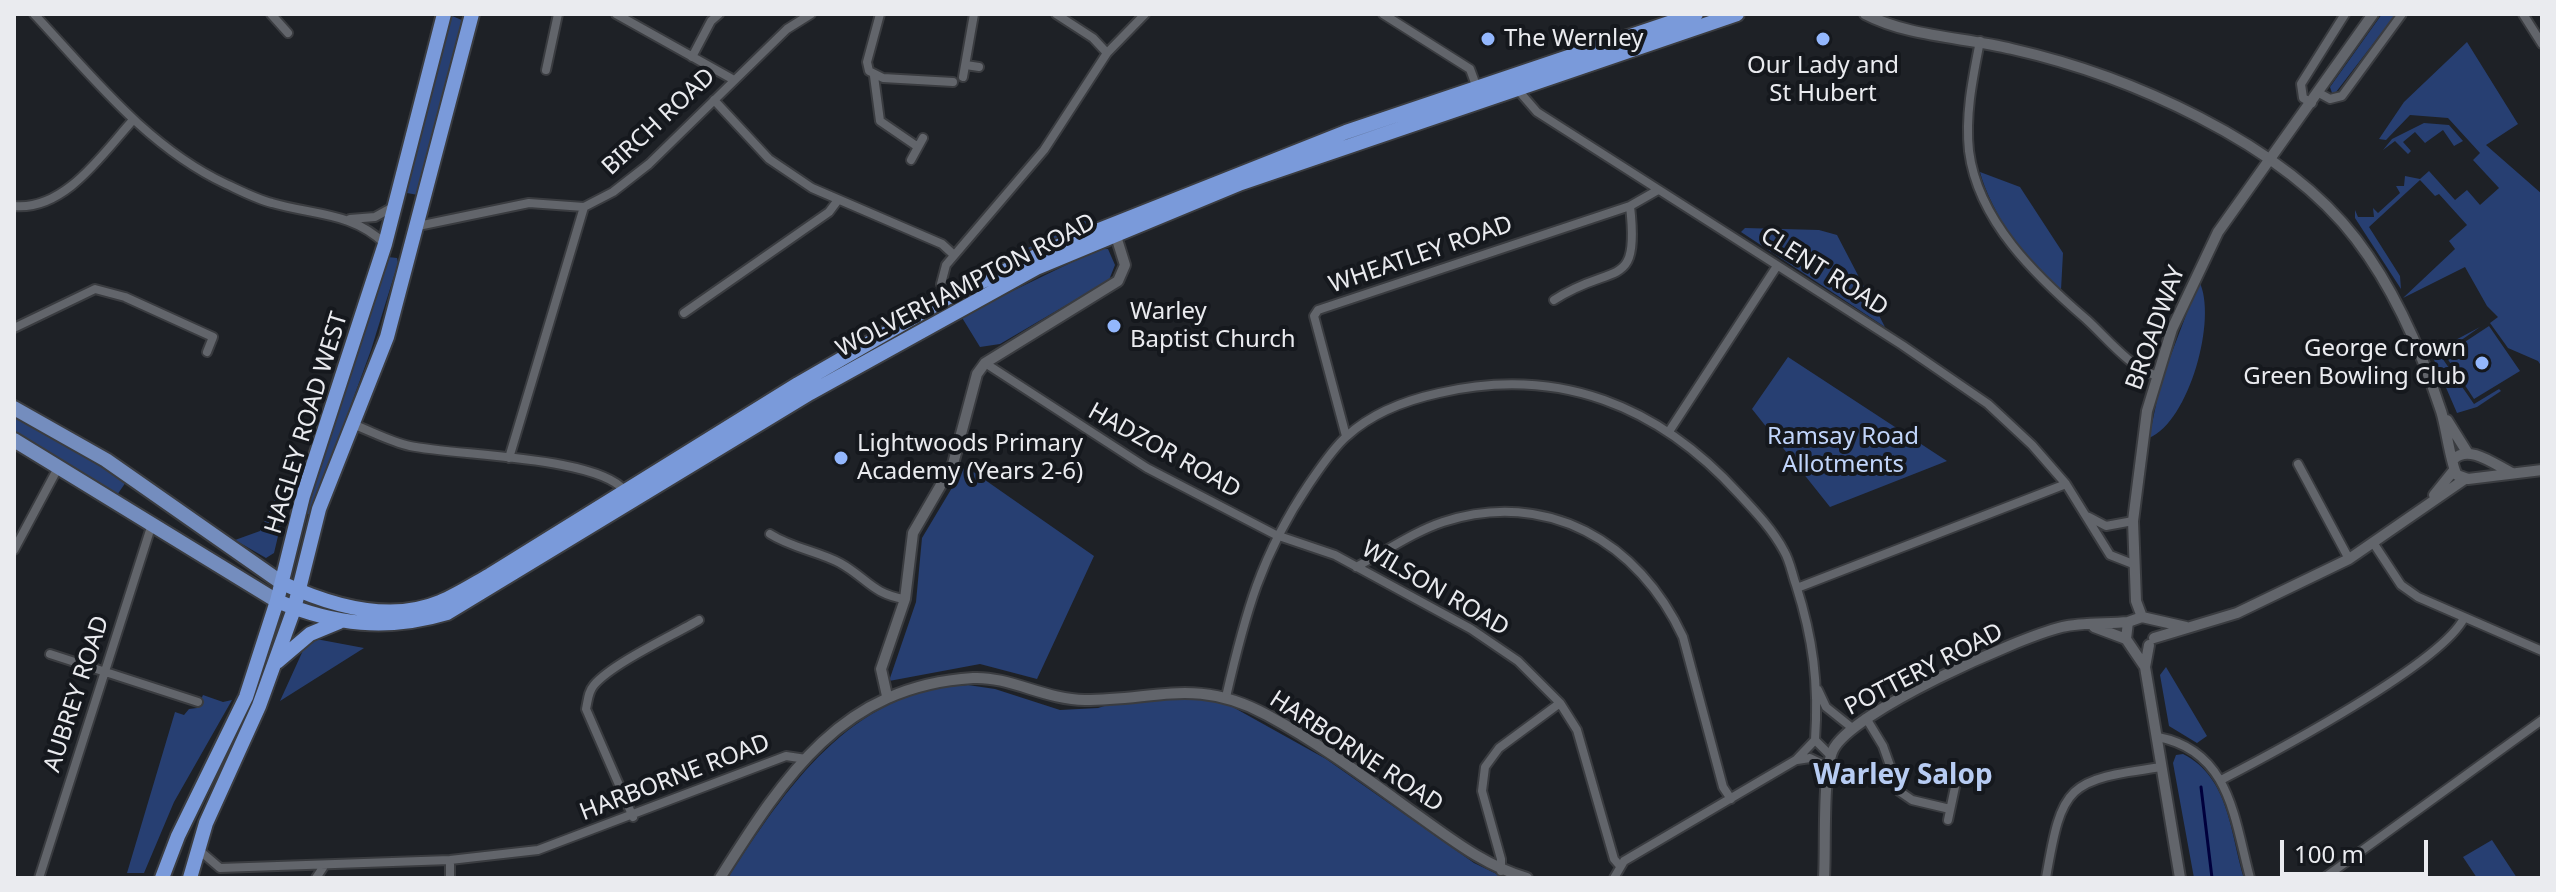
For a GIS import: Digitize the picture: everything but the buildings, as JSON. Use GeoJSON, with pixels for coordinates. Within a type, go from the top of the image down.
{"type":"FeatureCollection","features":[{"type":"Feature","properties":{"kind":"highway","name":"HAGLEY ROAD WEST"},"geometry":{"type":"LineString","coordinates":[[162,878],[178,836],[240,714],[277,601],[303,496],[385,244],[444,14]]}},
{"type":"Feature","properties":{"kind":"highway","name":"WOLVERHAMPTON ROAD"},"geometry":{"type":"LineString","coordinates":[[282,583],[361,609],[388,611],[439,603],[628,497],[951,304],[1113,228],[1346,132],[1696,14]]}},
{"type":"Feature","properties":{"kind":"highway","name":"WOLVERHAMPTON ROAD"},"geometry":{"type":"LineString","coordinates":[[1113,228],[1737,14]]}},
{"type":"Feature","properties":{"kind":"highway","name":"HAGLEY ROAD WEST"},"geometry":{"type":"LineString","coordinates":[[190,878],[206,823],[274,664],[300,591],[319,509],[387,337],[420,219],[469,15]]}},
{"type":"Feature","properties":{"kind":"highway"},"geometry":{"type":"LineString","coordinates":[[1477,89],[1518,90]]}},
{"type":"Feature","properties":{"kind":"highway"},"geometry":{"type":"LineString","coordinates":[[393,207],[410,198],[420,219]]}},
{"type":"Feature","properties":{"kind":"highway"},"geometry":{"type":"LineString","coordinates":[[385,244],[395,252],[412,246]]}},
{"type":"Feature","properties":{"kind":"highway","name":"WOLVERHAMPTON ROAD"},"geometry":{"type":"LineString","coordinates":[[277,601],[340,622],[381,626],[447,613],[628,497]]}},
{"type":"Feature","properties":{"kind":"highway"},"geometry":{"type":"LineString","coordinates":[[274,664],[297,642],[340,622]]}},
{"type":"Feature","properties":{"kind":"main road"},"geometry":{"type":"LineString","coordinates":[[14,408],[106,460],[282,583]]}},
{"type":"Feature","properties":{"kind":"main road"},"geometry":{"type":"LineString","coordinates":[[14,440],[277,601]]}},
{"type":"Feature","properties":{"kind":"main road"},"geometry":{"type":"LineString","coordinates":[[132,510],[133,499],[144,486]]}},
{"type":"Feature","properties":{"kind":"main road"},"geometry":{"type":"LineString","coordinates":[[167,531],[180,523],[181,514]]}},
{"type":"Feature","properties":{"kind":"street"},"geometry":{"type":"LineString","coordinates":[[34,14],[133,120],[180,159],[225,184],[271,203],[349,219],[375,217],[393,207]]}},
{"type":"Feature","properties":{"kind":"street"},"geometry":{"type":"LineString","coordinates":[[271,14],[288,33]]}},
{"type":"Feature","properties":{"kind":"street"},"geometry":{"type":"LineString","coordinates":[[546,70],[558,14]]}},
{"type":"Feature","properties":{"kind":"street"},"geometry":{"type":"LineString","coordinates":[[616,14],[734,80]]}},
{"type":"Feature","properties":{"kind":"street"},"geometry":{"type":"LineString","coordinates":[[692,57],[719,14]]}},
{"type":"Feature","properties":{"kind":"street","name":"BIRCH ROAD"},"geometry":{"type":"LineString","coordinates":[[584,207],[613,192],[649,164],[787,29],[811,14]]}},
{"type":"Feature","properties":{"kind":"street"},"geometry":{"type":"LineString","coordinates":[[880,14],[867,62],[874,76],[880,121],[918,147]]}},
{"type":"Feature","properties":{"kind":"street"},"geometry":{"type":"LineString","coordinates":[[963,77],[974,14]]}},
{"type":"Feature","properties":{"kind":"street"},"geometry":{"type":"LineString","coordinates":[[1056,14],[1093,38],[1107,53]]}},
{"type":"Feature","properties":{"kind":"street"},"geometry":{"type":"LineString","coordinates":[[951,304],[941,274],[1044,150],[1107,53],[1145,14]]}},
{"type":"Feature","properties":{"kind":"street"},"geometry":{"type":"LineString","coordinates":[[1383,14],[1470,69],[1477,89]]}},
{"type":"Feature","properties":{"kind":"street"},"geometry":{"type":"LineString","coordinates":[[1865,14],[1895,27],[1980,41],[2061,60],[2136,87],[2269,161],[2323,203],[2356,239],[2399,308],[2441,411],[2454,465],[2469,478],[2541,473]]}},
{"type":"Feature","properties":{"kind":"street"},"geometry":{"type":"LineString","coordinates":[[2312,103],[2303,98],[2301,84],[2345,14]]}},
{"type":"Feature","properties":{"kind":"street","name":"BROADWAY"},"geometry":{"type":"LineString","coordinates":[[2130,643],[2138,620],[2133,521],[2141,443],[2172,329],[2200,264],[2218,232],[2373,14]]}},
{"type":"Feature","properties":{"kind":"street"},"geometry":{"type":"LineString","coordinates":[[2319,93],[2330,99],[2342,96],[2402,14]]}},
{"type":"Feature","properties":{"kind":"street"},"geometry":{"type":"LineString","coordinates":[[2523,14],[2542,44]]}},
{"type":"Feature","properties":{"kind":"street"},"geometry":{"type":"LineString","coordinates":[[1980,41],[1968,113],[1969,151],[1980,190],[2011,244],[2040,278],[2133,365],[2157,376]]}},
{"type":"Feature","properties":{"kind":"street"},"geometry":{"type":"LineString","coordinates":[[966,65],[979,67]]}},
{"type":"Feature","properties":{"kind":"street"},"geometry":{"type":"LineString","coordinates":[[874,76],[953,82]]}},
{"type":"Feature","properties":{"kind":"street","name":"CLENT ROAD"},"geometry":{"type":"LineString","coordinates":[[1518,90],[1537,112],[1988,404],[2032,445],[2066,484],[2110,555],[2133,564]]}},
{"type":"Feature","properties":{"kind":"street"},"geometry":{"type":"LineString","coordinates":[[714,100],[769,159],[812,188],[942,244],[954,255]]}},
{"type":"Feature","properties":{"kind":"street"},"geometry":{"type":"LineString","coordinates":[[14,206],[45,201],[68,188],[133,120]]}},
{"type":"Feature","properties":{"kind":"street"},"geometry":{"type":"LineString","coordinates":[[911,160],[923,138]]}},
{"type":"Feature","properties":{"kind":"street","name":"WHEATLEY ROAD"},"geometry":{"type":"LineString","coordinates":[[1346,436],[1314,316],[1318,310],[1630,206],[1658,190]]}},
{"type":"Feature","properties":{"kind":"street"},"geometry":{"type":"LineString","coordinates":[[684,313],[829,212],[838,200]]}},
{"type":"Feature","properties":{"kind":"street"},"geometry":{"type":"LineString","coordinates":[[420,219],[529,203],[584,207],[509,458]]}},
{"type":"Feature","properties":{"kind":"street"},"geometry":{"type":"LineString","coordinates":[[1554,300],[1572,288],[1619,271],[1630,262],[1634,243],[1630,206]]}},
{"type":"Feature","properties":{"kind":"street"},"geometry":{"type":"LineString","coordinates":[[349,219],[385,244]]}},
{"type":"Feature","properties":{"kind":"street"},"geometry":{"type":"LineString","coordinates":[[887,696],[881,669],[905,599],[913,533],[950,472],[977,374],[985,363],[1118,281],[1125,265],[1113,228]]}},
{"type":"Feature","properties":{"kind":"street"},"geometry":{"type":"LineString","coordinates":[[1670,430],[1777,266]]}},
{"type":"Feature","properties":{"kind":"street"},"geometry":{"type":"LineString","coordinates":[[14,328],[95,289],[125,297],[213,337],[207,352]]}},
{"type":"Feature","properties":{"kind":"street","name":"HADZOR ROAD"},"geometry":{"type":"LineString","coordinates":[[985,363],[1147,468],[1276,535],[1335,555]]}},
{"type":"Feature","properties":{"kind":"street"},"geometry":{"type":"LineString","coordinates":[[1226,697],[1245,618],[1276,535],[1315,475],[1346,436],[1375,417],[1413,399],[1468,386],[1522,386],[1580,392],[1627,408],[1670,430],[1700,453],[1760,517],[1785,552],[1809,623],[1818,689],[1815,740],[1830,761],[1824,878]]}},
{"type":"Feature","properties":{"kind":"street"},"geometry":{"type":"LineString","coordinates":[[2441,411],[2479,468],[2469,478]]}},
{"type":"Feature","properties":{"kind":"street"},"geometry":{"type":"LineString","coordinates":[[351,424],[409,446],[509,458],[604,475],[628,497]]}},
{"type":"Feature","properties":{"kind":"street"},"geometry":{"type":"LineString","coordinates":[[2454,465],[2471,454]]}},
{"type":"Feature","properties":{"kind":"street"},"geometry":{"type":"LineString","coordinates":[[2471,454],[2514,474]]}},
{"type":"Feature","properties":{"kind":"street"},"geometry":{"type":"LineString","coordinates":[[2298,464],[2349,559]]}},
{"type":"Feature","properties":{"kind":"street","name":"POTTERY ROAD"},"geometry":{"type":"LineString","coordinates":[[2427,502],[2454,465]]}},
{"type":"Feature","properties":{"kind":"street"},"geometry":{"type":"LineString","coordinates":[[14,550],[59,466]]}},
{"type":"Feature","properties":{"kind":"street","name":"POTTERY ROAD"},"geometry":{"type":"LineString","coordinates":[[2093,626],[2130,643],[2151,642],[2237,613],[2349,559],[2374,544],[2427,502],[2469,478]]}},
{"type":"Feature","properties":{"kind":"street"},"geometry":{"type":"LineString","coordinates":[[1797,588],[2066,484]]}},
{"type":"Feature","properties":{"kind":"street"},"geometry":{"type":"LineString","coordinates":[[1356,567],[1440,523],[1489,512],[1515,511],[1545,516],[1594,535],[1635,565],[1672,614],[1683,637],[1723,787],[1731,799]]}},
{"type":"Feature","properties":{"kind":"street"},"geometry":{"type":"LineString","coordinates":[[2085,515],[2106,526],[2133,521]]}},
{"type":"Feature","properties":{"kind":"street","name":"AUBREY ROAD"},"geometry":{"type":"LineString","coordinates":[[39,878],[152,523]]}},
{"type":"Feature","properties":{"kind":"street"},"geometry":{"type":"LineString","coordinates":[[770,534],[786,544],[841,564],[878,593],[905,599]]}},
{"type":"Feature","properties":{"kind":"street"},"geometry":{"type":"LineString","coordinates":[[786,544],[792,535]]}},
{"type":"Feature","properties":{"kind":"street"},"geometry":{"type":"LineString","coordinates":[[2374,544],[2401,585],[2464,618],[2542,651]]}},
{"type":"Feature","properties":{"kind":"street","name":"WILSON ROAD"},"geometry":{"type":"LineString","coordinates":[[1335,555],[1498,646],[1537,677],[1560,703],[1577,730],[1614,859],[1620,866]]}},
{"type":"Feature","properties":{"kind":"street"},"geometry":{"type":"LineString","coordinates":[[2221,780],[2396,678],[2448,641],[2464,618]]}},
{"type":"Feature","properties":{"kind":"street"},"geometry":{"type":"LineString","coordinates":[[633,817],[586,709],[588,696],[593,686],[608,674],[699,620]]}},
{"type":"Feature","properties":{"kind":"street"},"geometry":{"type":"LineString","coordinates":[[2138,620],[2155,629],[2145,667]]}},
{"type":"Feature","properties":{"kind":"street","name":"POTTERY ROAD"},"geometry":{"type":"LineString","coordinates":[[1830,761],[1851,727],[1866,718],[1965,665],[2062,627],[2138,620],[2194,628]]}},
{"type":"Feature","properties":{"kind":"street"},"geometry":{"type":"LineString","coordinates":[[2130,643],[2145,667],[2180,878]]}},
{"type":"Feature","properties":{"kind":"street"},"geometry":{"type":"LineString","coordinates":[[50,654],[198,702]]}},
{"type":"Feature","properties":{"kind":"street","name":"HARBORNE ROAD"},"geometry":{"type":"LineString","coordinates":[[199,850],[220,868],[450,860],[538,850],[633,817],[786,756],[806,759],[849,718],[887,696],[975,678],[1001,682],[1058,699],[1087,700],[1191,692],[1226,697],[1300,733],[1484,863],[1527,878]]}},
{"type":"Feature","properties":{"kind":"street"},"geometry":{"type":"LineString","coordinates":[[1818,689],[1835,715],[1851,727]]}},
{"type":"Feature","properties":{"kind":"street"},"geometry":{"type":"LineString","coordinates":[[181,709],[186,698]]}},
{"type":"Feature","properties":{"kind":"street"},"geometry":{"type":"LineString","coordinates":[[1501,871],[1501,859],[1482,791],[1485,767],[1499,748],[1560,703]]}},
{"type":"Feature","properties":{"kind":"street"},"geometry":{"type":"LineString","coordinates":[[1815,730],[1825,718],[1835,715]]}},
{"type":"Feature","properties":{"kind":"street"},"geometry":{"type":"LineString","coordinates":[[1866,718],[1883,746],[1899,791],[1912,800],[1950,809]]}},
{"type":"Feature","properties":{"kind":"street"},"geometry":{"type":"LineString","coordinates":[[2324,878],[2542,720]]}},
{"type":"Feature","properties":{"kind":"street"},"geometry":{"type":"LineString","coordinates":[[2158,737],[2178,741],[2201,754],[2221,780],[2228,792],[2250,878]]}},
{"type":"Feature","properties":{"kind":"street"},"geometry":{"type":"LineString","coordinates":[[1614,878],[1620,866],[1796,760],[1815,740]]}},
{"type":"Feature","properties":{"kind":"street"},"geometry":{"type":"LineString","coordinates":[[1796,760],[1810,758],[1830,761]]}},
{"type":"Feature","properties":{"kind":"street"},"geometry":{"type":"LineString","coordinates":[[720,878],[758,817],[806,759]]}},
{"type":"Feature","properties":{"kind":"street"},"geometry":{"type":"LineString","coordinates":[[2046,878],[2056,822],[2065,801],[2079,784],[2097,777],[2162,767]]}},
{"type":"Feature","properties":{"kind":"street"},"geometry":{"type":"LineString","coordinates":[[1948,820],[1955,787]]}},
{"type":"Feature","properties":{"kind":"street"},"geometry":{"type":"LineString","coordinates":[[450,860],[450,878]]}},
{"type":"Feature","properties":{"kind":"street"},"geometry":{"type":"LineString","coordinates":[[316,878],[324,866]]}},
{"type":"Feature","properties":{"kind":"street"},"geometry":{"type":"LineString","coordinates":[[2339,867],[2345,878]]}},
{"type":"Feature","properties":{"kind":"green space"},"geometry":{"type":"Polygon","coordinates":[[[2382,14],[2396,14],[2333,96],[2330,87],[2382,14]]]}},
{"type":"Feature","properties":{"kind":"green space"},"geometry":{"type":"Polygon","coordinates":[[[450,15],[464,21],[418,195],[407,193],[408,178],[450,15]]]}},
{"type":"Feature","properties":{"kind":"green space"},"geometry":{"type":"Polygon","coordinates":[[[2467,42],[2518,124],[2486,145],[2542,194],[2542,367],[2538,361],[2508,348],[2490,323],[2498,317],[2487,306],[2465,267],[2403,298],[2455,249],[2449,241],[2467,225],[2439,194],[2435,196],[2420,180],[2369,227],[2400,276],[2401,289],[2355,218],[2355,210],[2358,217],[2374,217],[2373,208],[2378,213],[2400,193],[2396,186],[2404,186],[2405,176],[2420,179],[2429,171],[2455,200],[2467,190],[2480,205],[2499,188],[2473,160],[2480,153],[2448,118],[2410,115],[2386,140],[2379,139],[2404,102],[2467,42]]]}},
{"type":"Feature","properties":{"kind":"green space"},"geometry":{"type":"Polygon","coordinates":[[[2424,123],[2449,125],[2463,141],[2454,146],[2443,130],[2425,143],[2415,132],[2403,142],[2411,151],[2408,154],[2395,141],[2383,150],[2392,139],[2424,123]]]}},
{"type":"Feature","properties":{"kind":"green space"},"geometry":{"type":"Polygon","coordinates":[[[1980,172],[2020,187],[2063,253],[2061,290],[2036,269],[2012,238],[1992,203],[1980,172]]]}},
{"type":"Feature","properties":{"kind":"green space"},"geometry":{"type":"Polygon","coordinates":[[[1086,220],[1085,228],[952,290],[982,270],[1086,220]]]}},
{"type":"Feature","properties":{"kind":"green space"},"geometry":{"type":"Polygon","coordinates":[[[1745,228],[1819,230],[1837,235],[1885,327],[1741,232],[1745,228]]]}},
{"type":"Feature","properties":{"kind":"green space"},"geometry":{"type":"Polygon","coordinates":[[[1099,249],[1108,249],[1115,265],[1109,280],[1000,344],[980,347],[961,316],[1099,249]]]}},
{"type":"Feature","properties":{"kind":"green space"},"geometry":{"type":"Polygon","coordinates":[[[388,257],[397,258],[398,263],[371,350],[311,514],[306,514],[388,257]]]}},
{"type":"Feature","properties":{"kind":"green space"},"geometry":{"type":"Polygon","coordinates":[[[2199,281],[2205,319],[2196,367],[2176,412],[2163,428],[2149,438],[2161,381],[2199,281]]]}},
{"type":"Feature","properties":{"kind":"green space","name":"George Crown Green Bowling Club"},"geometry":{"type":"Polygon","coordinates":[[[2489,326],[2520,371],[2474,399],[2445,355],[2489,326]]]}},
{"type":"Feature","properties":{"kind":"green space"},"geometry":{"type":"Polygon","coordinates":[[[2480,327],[2440,355],[2474,404],[2499,389],[2501,391],[2477,407],[2457,413],[2431,353],[2480,327]]]}},
{"type":"Feature","properties":{"kind":"green space","name":"Ramsay Road Allotments"},"geometry":{"type":"Polygon","coordinates":[[[1788,357],[1947,461],[1830,507],[1752,409],[1788,357]]]}},
{"type":"Feature","properties":{"kind":"green space"},"geometry":{"type":"Polygon","coordinates":[[[14,414],[126,482],[117,495],[14,434],[14,414]]]}},
{"type":"Feature","properties":{"kind":"green space"},"geometry":{"type":"Polygon","coordinates":[[[965,466],[1094,556],[1037,679],[980,664],[889,681],[916,602],[922,538],[965,466]]]}},
{"type":"Feature","properties":{"kind":"green space"},"geometry":{"type":"Polygon","coordinates":[[[280,488],[288,494],[274,553],[266,558],[235,540],[260,531],[280,488]]]}},
{"type":"Feature","properties":{"kind":"green space"},"geometry":{"type":"Polygon","coordinates":[[[316,639],[364,648],[280,701],[305,646],[316,639]]]}},
{"type":"Feature","properties":{"kind":"green space"},"geometry":{"type":"Polygon","coordinates":[[[2166,667],[2207,736],[2197,743],[2169,726],[2160,675],[2166,667]]]}},
{"type":"Feature","properties":{"kind":"green space"},"geometry":{"type":"Polygon","coordinates":[[[968,685],[995,689],[1060,710],[1201,696],[1222,701],[1326,759],[1474,863],[1505,878],[728,878],[799,779],[826,750],[856,725],[889,705],[926,691],[968,685]]]}},
{"type":"Feature","properties":{"kind":"green space"},"geometry":{"type":"Polygon","coordinates":[[[203,695],[223,702],[232,700],[174,802],[144,873],[127,873],[175,712],[184,715],[189,709],[197,708],[203,695]]]}},
{"type":"Feature","properties":{"kind":"green space"},"geometry":{"type":"Polygon","coordinates":[[[2183,754],[2199,764],[2219,792],[2244,878],[2194,878],[2173,763],[2176,755],[2183,754]]]}},
{"type":"Feature","properties":{"kind":"green space"},"geometry":{"type":"Polygon","coordinates":[[[2492,840],[2517,878],[2477,878],[2463,857],[2492,840]]]}},
{"type":"Feature","properties":{"kind":"waterway"},"geometry":{"type":"LineString","coordinates":[[2201,787],[2212,878]]}},
{"type":"Feature","properties":{"kind":"place","name":"The Wernley"},"geometry":{"type":"Point","coordinates":[1488,39]}},
{"type":"Feature","properties":{"kind":"place","name":"Our Lady and St Hubert"},"geometry":{"type":"Point","coordinates":[1823,39]}},
{"type":"Feature","properties":{"kind":"place","name":"Warley Baptist Church"},"geometry":{"type":"Point","coordinates":[1114,326]}},
{"type":"Feature","properties":{"kind":"place","name":"George Crown Green Bowling Club"},"geometry":{"type":"Point","coordinates":[2482,363]}},
{"type":"Feature","properties":{"kind":"place","name":"Lightwoods Primary Academy (Years 2-6)"},"geometry":{"type":"Point","coordinates":[841,458]}},
{"type":"Feature","properties":{"kind":"district","name":"Warley Salop"},"geometry":{"type":"Point","coordinates":[1903,776]}}]}
